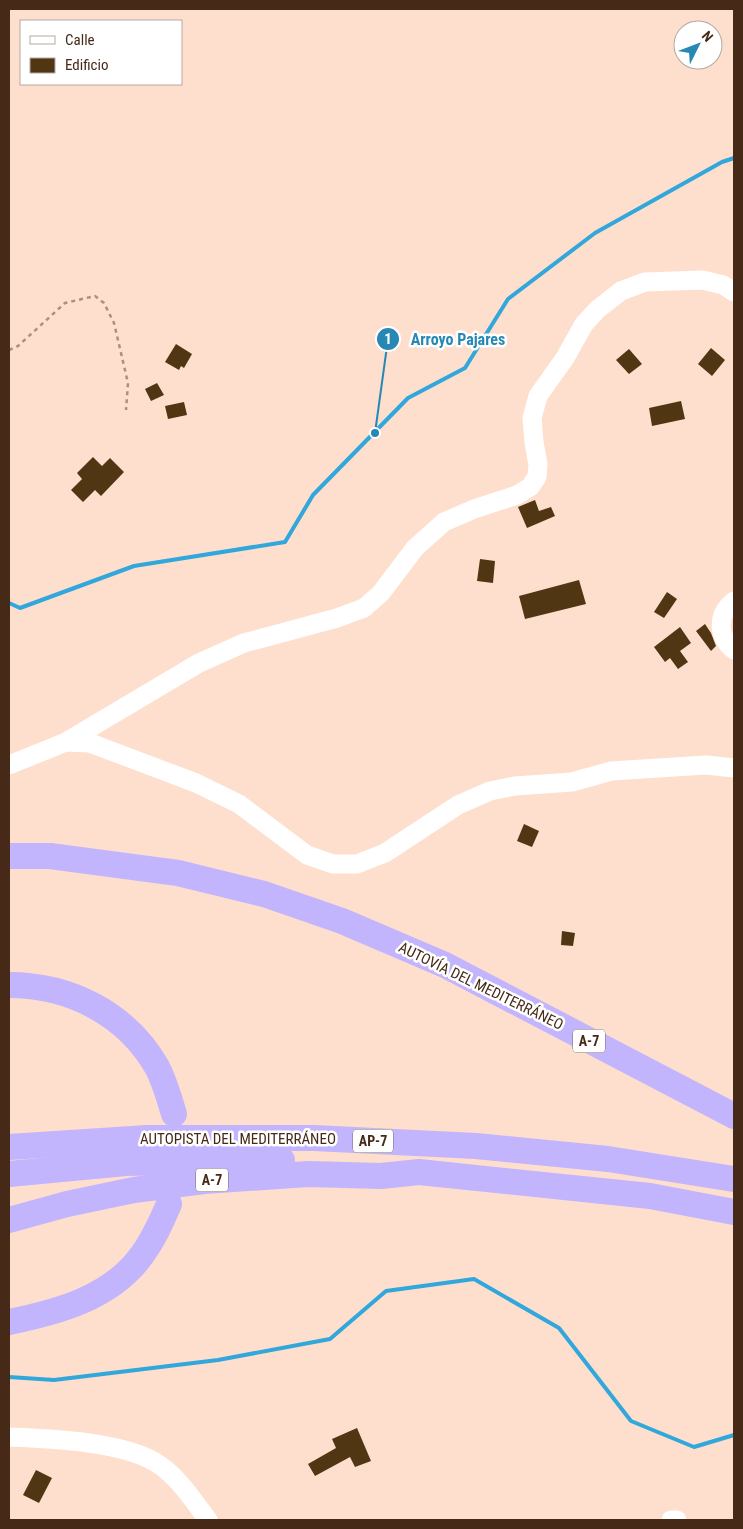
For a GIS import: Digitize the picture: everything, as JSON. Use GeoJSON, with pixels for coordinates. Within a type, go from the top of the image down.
{"type":"FeatureCollection","features":[{"type":"Feature","properties":{"kind":"highway","name":"AUTOVÍA DEL MEDITERRÁNEO"},"geometry":{"type":"LineString","coordinates":[[9,856],[50,856],[178,873],[264,894],[342,921],[445,965],[734,1116]]}},
{"type":"Feature","properties":{"kind":"highway"},"geometry":{"type":"LineString","coordinates":[[9,984],[59,990],[88,1002],[117,1020],[138,1041],[156,1067],[168,1093],[174,1114]]}},
{"type":"Feature","properties":{"kind":"highway","name":"AUTOPISTA DEL MEDITERRÁNEO"},"geometry":{"type":"LineString","coordinates":[[9,1147],[146,1138],[314,1138],[486,1147],[608,1159],[734,1179]]}},
{"type":"Feature","properties":{"kind":"highway","name":"AUTOPISTA DEL MEDITERRÁNEO"},"geometry":{"type":"LineString","coordinates":[[9,1174],[126,1163],[248,1160],[380,1162],[419,1172]]}},
{"type":"Feature","properties":{"kind":"highway","name":"A-7"},"geometry":{"type":"LineString","coordinates":[[9,1220],[67,1204],[134,1190],[204,1181],[308,1174],[381,1176],[419,1172],[650,1196],[734,1212]]}},
{"type":"Feature","properties":{"kind":"highway"},"geometry":{"type":"LineString","coordinates":[[9,1322],[71,1306],[96,1294],[120,1278],[141,1257],[156,1233],[169,1204]]}},
{"type":"Feature","properties":{"kind":"street"},"geometry":{"type":"LineString","coordinates":[[9,765],[66,742],[199,663],[244,643],[337,618],[364,608],[380,593],[415,548],[444,522],[517,494],[530,487],[537,476],[538,465],[532,418],[538,396],[565,358],[584,324],[598,308],[621,291],[646,282],[703,280],[723,284],[734,292]]}},
{"type":"Feature","properties":{"kind":"street"},"geometry":{"type":"LineString","coordinates":[[734,601],[722,614],[720,629],[730,647],[734,650]]}},
{"type":"Feature","properties":{"kind":"street"},"geometry":{"type":"LineString","coordinates":[[66,742],[90,743],[196,783],[239,804],[307,854],[333,864],[357,864],[385,853],[458,805],[490,791],[515,786],[572,782],[611,771],[706,765],[734,768]]}},
{"type":"Feature","properties":{"kind":"street"},"geometry":{"type":"LineString","coordinates":[[9,1437],[44,1438],[108,1446],[127,1450],[154,1461],[171,1474],[208,1520]]}},
{"type":"Feature","properties":{"kind":"street"},"geometry":{"type":"LineString","coordinates":[[671,1520],[677,1520]]}},
{"type":"Feature","properties":{"kind":"path"},"geometry":{"type":"LineString","coordinates":[[9,350],[18,346],[65,302],[95,296],[104,303],[114,322],[128,383],[126,410]]}},
{"type":"Feature","properties":{"kind":"building"},"geometry":{"type":"Polygon","coordinates":[[[176,344],[192,354],[184,368],[181,366],[179,370],[165,362],[176,344]]]}},
{"type":"Feature","properties":{"kind":"building"},"geometry":{"type":"Polygon","coordinates":[[[711,348],[725,360],[712,376],[698,364],[711,348]]]}},
{"type":"Feature","properties":{"kind":"building"},"geometry":{"type":"Polygon","coordinates":[[[629,349],[642,364],[629,374],[616,360],[629,349]]]}},
{"type":"Feature","properties":{"kind":"building"},"geometry":{"type":"Polygon","coordinates":[[[157,383],[164,395],[151,401],[145,389],[157,383]]]}},
{"type":"Feature","properties":{"kind":"building"},"geometry":{"type":"Polygon","coordinates":[[[681,401],[685,419],[652,426],[649,408],[681,401]]]}},
{"type":"Feature","properties":{"kind":"building"},"geometry":{"type":"Polygon","coordinates":[[[184,402],[187,415],[168,419],[165,406],[184,402]]]}},
{"type":"Feature","properties":{"kind":"building"},"geometry":{"type":"Polygon","coordinates":[[[93,457],[102,466],[110,458],[124,472],[101,496],[95,490],[83,502],[71,490],[82,479],[77,473],[93,457]]]}},
{"type":"Feature","properties":{"kind":"building"},"geometry":{"type":"Polygon","coordinates":[[[535,500],[539,511],[551,507],[555,516],[527,528],[518,507],[535,500]]]}},
{"type":"Feature","properties":{"kind":"building"},"geometry":{"type":"Polygon","coordinates":[[[480,559],[495,561],[493,583],[477,581],[480,559]]]}},
{"type":"Feature","properties":{"kind":"building"},"geometry":{"type":"Polygon","coordinates":[[[579,580],[586,604],[525,619],[519,596],[579,580]]]}},
{"type":"Feature","properties":{"kind":"building"},"geometry":{"type":"Polygon","coordinates":[[[667,592],[677,599],[664,618],[654,612],[667,592]]]}},
{"type":"Feature","properties":{"kind":"building"},"geometry":{"type":"Polygon","coordinates":[[[705,624],[716,646],[711,651],[696,631],[705,624]]]}},
{"type":"Feature","properties":{"kind":"building"},"geometry":{"type":"Polygon","coordinates":[[[680,627],[691,643],[680,651],[688,662],[678,669],[670,658],[665,662],[654,647],[680,627]]]}},
{"type":"Feature","properties":{"kind":"building"},"geometry":{"type":"Polygon","coordinates":[[[524,824],[539,831],[532,847],[517,841],[524,824]]]}},
{"type":"Feature","properties":{"kind":"building"},"geometry":{"type":"Polygon","coordinates":[[[562,931],[575,933],[573,946],[561,945],[562,931]]]}},
{"type":"Feature","properties":{"kind":"building"},"geometry":{"type":"Polygon","coordinates":[[[357,1428],[371,1461],[355,1467],[350,1457],[315,1476],[308,1464],[336,1448],[332,1439],[357,1428]]]}},
{"type":"Feature","properties":{"kind":"building"},"geometry":{"type":"Polygon","coordinates":[[[36,1470],[52,1478],[39,1503],[23,1495],[36,1470]]]}},
{"type":"Feature","properties":{"kind":"waterway"},"geometry":{"type":"LineString","coordinates":[[9,603],[20,608],[134,566],[285,542],[313,495],[408,398],[465,368],[508,299],[595,233],[722,162],[734,158]]}},
{"type":"Feature","properties":{"kind":"waterway"},"geometry":{"type":"LineString","coordinates":[[9,1377],[54,1380],[218,1360],[330,1339],[386,1291],[474,1279],[559,1328],[631,1421],[694,1447],[734,1435]]}},
{"type":"Feature","properties":{"kind":"place","name":"Arroyo Pajares"},"geometry":{"type":"Point","coordinates":[375,433]}}]}
